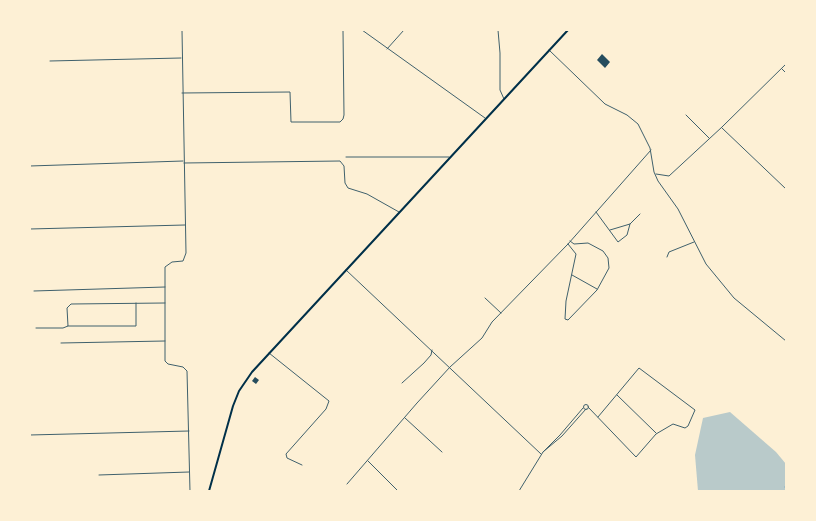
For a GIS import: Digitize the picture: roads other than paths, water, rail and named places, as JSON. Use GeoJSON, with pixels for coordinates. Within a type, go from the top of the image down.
{"type":"FeatureCollection","features":[{"type":"Feature","properties":{"kind":"main road"},"geometry":{"type":"LineString","coordinates":[[209,491],[236,398],[252,372],[568,30]]}},
{"type":"Feature","properties":{"kind":"street"},"geometry":{"type":"LineString","coordinates":[[182,30],[185,258],[183,261],[172,262],[166,265],[166,363],[183,367],[187,370],[190,491]]}},
{"type":"Feature","properties":{"kind":"street"},"geometry":{"type":"LineString","coordinates":[[182,93],[290,92],[291,122],[340,122],[344,115],[343,30]]}},
{"type":"Feature","properties":{"kind":"street"},"geometry":{"type":"LineString","coordinates":[[362,30],[486,119]]}},
{"type":"Feature","properties":{"kind":"street"},"geometry":{"type":"LineString","coordinates":[[387,49],[404,30]]}},
{"type":"Feature","properties":{"kind":"street"},"geometry":{"type":"LineString","coordinates":[[498,30],[500,90],[504,99]]}},
{"type":"Feature","properties":{"kind":"street"},"geometry":{"type":"LineString","coordinates":[[549,50],[605,104],[635,121],[642,130],[651,150],[655,174],[678,209],[706,264],[723,287],[734,298],[786,341]]}},
{"type":"Feature","properties":{"kind":"street"},"geometry":{"type":"LineString","coordinates":[[50,60],[182,58]]}},
{"type":"Feature","properties":{"kind":"street"},"geometry":{"type":"LineString","coordinates":[[655,174],[669,176],[722,127],[786,64]]}},
{"type":"Feature","properties":{"kind":"street"},"geometry":{"type":"LineString","coordinates":[[781,69],[786,73]]}},
{"type":"Feature","properties":{"kind":"street"},"geometry":{"type":"LineString","coordinates":[[686,115],[710,138]]}},
{"type":"Feature","properties":{"kind":"street"},"geometry":{"type":"LineString","coordinates":[[722,127],[786,189]]}},
{"type":"Feature","properties":{"kind":"street"},"geometry":{"type":"LineString","coordinates":[[347,484],[450,367],[482,338],[501,313],[568,244],[651,150]]}},
{"type":"Feature","properties":{"kind":"street"},"geometry":{"type":"LineString","coordinates":[[346,157],[450,158]]}},
{"type":"Feature","properties":{"kind":"street"},"geometry":{"type":"LineString","coordinates":[[30,166],[340,160],[344,166],[345,183],[348,188],[370,196],[399,212]]}},
{"type":"Feature","properties":{"kind":"street"},"geometry":{"type":"LineString","coordinates":[[596,211],[619,242],[627,235],[630,224]]}},
{"type":"Feature","properties":{"kind":"street"},"geometry":{"type":"LineString","coordinates":[[609,230],[630,224],[640,214]]}},
{"type":"Feature","properties":{"kind":"street"},"geometry":{"type":"LineString","coordinates":[[30,229],[185,225]]}},
{"type":"Feature","properties":{"kind":"street"},"geometry":{"type":"LineString","coordinates":[[568,244],[576,254],[566,300],[565,320],[568,320],[575,314],[597,290],[608,270],[607,255],[603,251],[590,244],[574,244],[570,241]]}},
{"type":"Feature","properties":{"kind":"street"},"geometry":{"type":"LineString","coordinates":[[667,257],[669,252],[695,242]]}},
{"type":"Feature","properties":{"kind":"street"},"geometry":{"type":"LineString","coordinates":[[346,270],[450,367],[495,412],[542,453]]}},
{"type":"Feature","properties":{"kind":"street"},"geometry":{"type":"LineString","coordinates":[[572,274],[597,290]]}},
{"type":"Feature","properties":{"kind":"street"},"geometry":{"type":"LineString","coordinates":[[34,291],[165,287]]}},
{"type":"Feature","properties":{"kind":"street"},"geometry":{"type":"LineString","coordinates":[[485,298],[501,313]]}},
{"type":"Feature","properties":{"kind":"street"},"geometry":{"type":"LineString","coordinates":[[68,326],[67,308],[71,304],[166,302]]}},
{"type":"Feature","properties":{"kind":"street"},"geometry":{"type":"LineString","coordinates":[[36,328],[63,328],[68,326],[136,326],[136,303]]}},
{"type":"Feature","properties":{"kind":"street"},"geometry":{"type":"LineString","coordinates":[[62,343],[166,341]]}},
{"type":"Feature","properties":{"kind":"street"},"geometry":{"type":"LineString","coordinates":[[402,383],[427,360],[432,350]]}},
{"type":"Feature","properties":{"kind":"street"},"geometry":{"type":"LineString","coordinates":[[269,352],[329,401],[326,409],[286,454],[287,458],[302,465]]}},
{"type":"Feature","properties":{"kind":"street"},"geometry":{"type":"LineString","coordinates":[[519,491],[542,453],[560,435],[585,404],[598,418],[636,457],[656,434],[673,424],[685,428],[688,426],[695,410],[639,368],[598,418]]}},
{"type":"Feature","properties":{"kind":"street"},"geometry":{"type":"LineString","coordinates":[[617,395],[656,434]]}},
{"type":"Feature","properties":{"kind":"street"},"geometry":{"type":"LineString","coordinates":[[542,453],[562,436],[588,407]]}},
{"type":"Feature","properties":{"kind":"street"},"geometry":{"type":"LineString","coordinates":[[405,418],[442,452]]}},
{"type":"Feature","properties":{"kind":"street"},"geometry":{"type":"LineString","coordinates":[[30,435],[189,431]]}},
{"type":"Feature","properties":{"kind":"street"},"geometry":{"type":"LineString","coordinates":[[367,461],[398,491]]}},
{"type":"Feature","properties":{"kind":"street"},"geometry":{"type":"LineString","coordinates":[[99,475],[190,472]]}}]}
